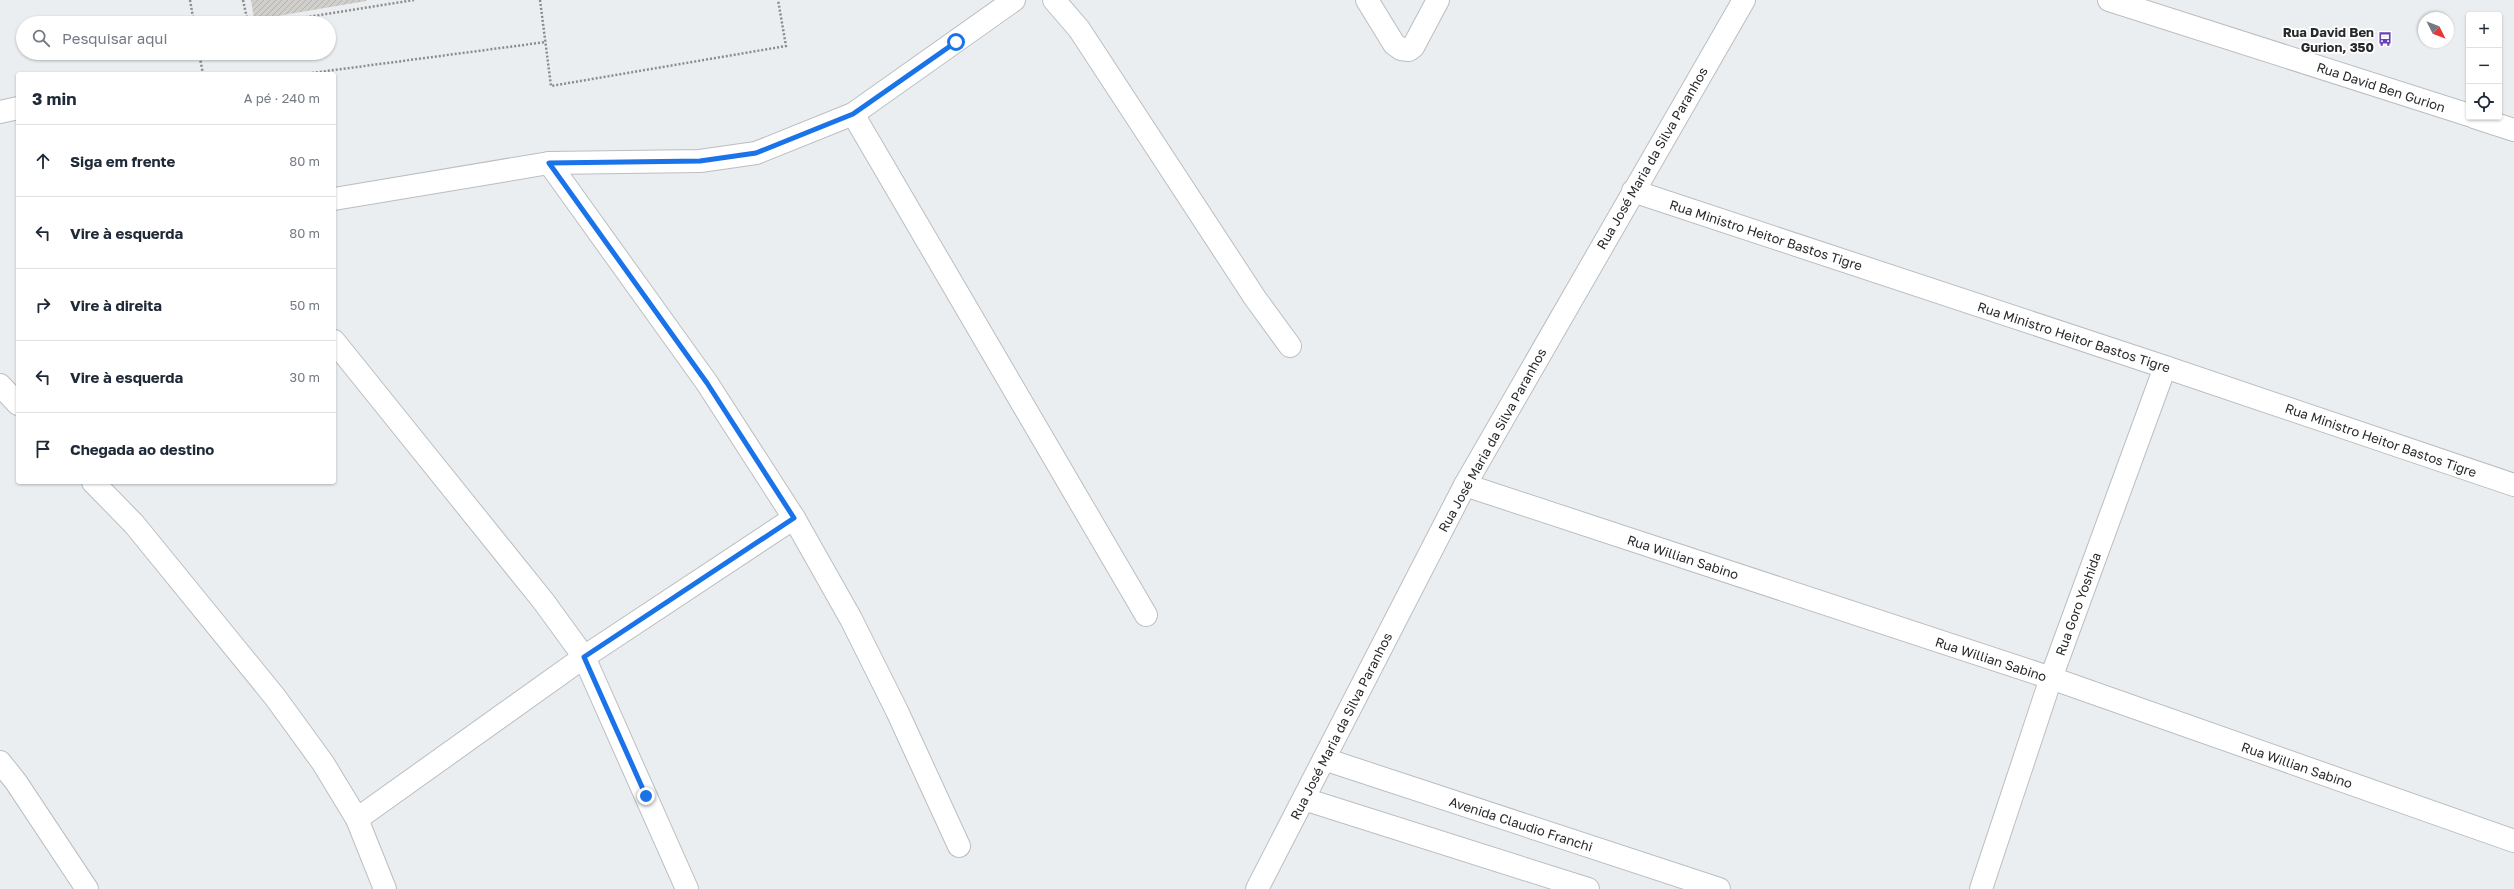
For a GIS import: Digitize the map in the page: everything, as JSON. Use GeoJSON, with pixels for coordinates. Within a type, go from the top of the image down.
{"type":"FeatureCollection","features":[{"type":"Feature","properties":{"kind":"street"},"geometry":{"type":"LineString","coordinates":[[336,199],[549,163],[700,161],[756,153],[853,114],[1014,0]]}},
{"type":"Feature","properties":{"kind":"street"},"geometry":{"type":"LineString","coordinates":[[1054,0],[1080,29],[1255,298],[1290,346]]}},
{"type":"Feature","properties":{"kind":"street"},"geometry":{"type":"LineString","coordinates":[[1367,0],[1394,44],[1401,49],[1409,50],[1413,47],[1438,0]]}},
{"type":"Feature","properties":{"kind":"street","name":"Rua José Maria da Silva Paranhos"},"geometry":{"type":"LineString","coordinates":[[1257,889],[1465,485],[1744,0]]}},
{"type":"Feature","properties":{"kind":"street","name":"Rua David Ben Gurion"},"geometry":{"type":"LineString","coordinates":[[2110,0],[2466,114]]}},
{"type":"Feature","properties":{"kind":"street"},"geometry":{"type":"LineString","coordinates":[[0,112],[16,108]]}},
{"type":"Feature","properties":{"kind":"street"},"geometry":{"type":"LineString","coordinates":[[853,114],[1146,615]]}},
{"type":"Feature","properties":{"kind":"street"},"geometry":{"type":"LineString","coordinates":[[2483,120],[2514,130]]}},
{"type":"Feature","properties":{"kind":"street"},"geometry":{"type":"LineString","coordinates":[[549,163],[707,383],[794,518],[851,620],[897,711],[958,846]]}},
{"type":"Feature","properties":{"kind":"street","name":"Rua Ministro Heitor Bastos Tigre"},"geometry":{"type":"LineString","coordinates":[[1633,191],[2165,367],[2514,485]]}},
{"type":"Feature","properties":{"kind":"street"},"geometry":{"type":"LineString","coordinates":[[336,343],[544,602],[584,657],[687,889]]}},
{"type":"Feature","properties":{"kind":"street","name":"Rua Goro Yoshida"},"geometry":{"type":"LineString","coordinates":[[1981,889],[2051,678],[2165,367]]}},
{"type":"Feature","properties":{"kind":"street"},"geometry":{"type":"LineString","coordinates":[[0,385],[16,402]]}},
{"type":"Feature","properties":{"kind":"street"},"geometry":{"type":"LineString","coordinates":[[95,484],[134,524],[275,697],[323,763],[357,819],[385,889]]}},
{"type":"Feature","properties":{"kind":"street","name":"Rua Willian Sabino"},"geometry":{"type":"LineString","coordinates":[[1465,485],[2051,678],[2514,841]]}},
{"type":"Feature","properties":{"kind":"street"},"geometry":{"type":"LineString","coordinates":[[357,819],[584,657],[794,518]]}},
{"type":"Feature","properties":{"kind":"street","name":"Avenida Claudio Franchi"},"geometry":{"type":"LineString","coordinates":[[1324,759],[1719,889]]}},
{"type":"Feature","properties":{"kind":"street"},"geometry":{"type":"LineString","coordinates":[[0,762],[16,782],[87,889]]}},
{"type":"Feature","properties":{"kind":"street"},"geometry":{"type":"LineString","coordinates":[[1304,799],[1588,889]]}},
{"type":"Feature","properties":{"kind":"path"},"geometry":{"type":"LineString","coordinates":[[190,0],[193,16]]}},
{"type":"Feature","properties":{"kind":"path"},"geometry":{"type":"LineString","coordinates":[[243,0],[246,16]]}},
{"type":"Feature","properties":{"kind":"path"},"geometry":{"type":"LineString","coordinates":[[314,16],[414,0]]}},
{"type":"Feature","properties":{"kind":"path"},"geometry":{"type":"LineString","coordinates":[[540,0],[552,86],[786,46],[778,0]]}},
{"type":"Feature","properties":{"kind":"path"},"geometry":{"type":"LineString","coordinates":[[319,72],[546,42]]}},
{"type":"Feature","properties":{"kind":"path"},"geometry":{"type":"LineString","coordinates":[[201,60],[203,72]]}},
{"type":"Feature","properties":{"kind":"building"},"geometry":{"type":"Polygon","coordinates":[[[251,0],[366,0],[278,16],[253,16],[251,0]]]}},
{"type":"Feature","properties":{"kind":"place","name":"Rua David Ben Gurion, 350"},"geometry":{"type":"Point","coordinates":[2385,39]}},
{"type":"Feature","properties":{"kind":"route"},"geometry":{"type":"LineString","coordinates":[[646,796],[584,657],[794,518],[707,383],[549,163],[700,161],[756,153],[853,114],[956,42]]}}]}
